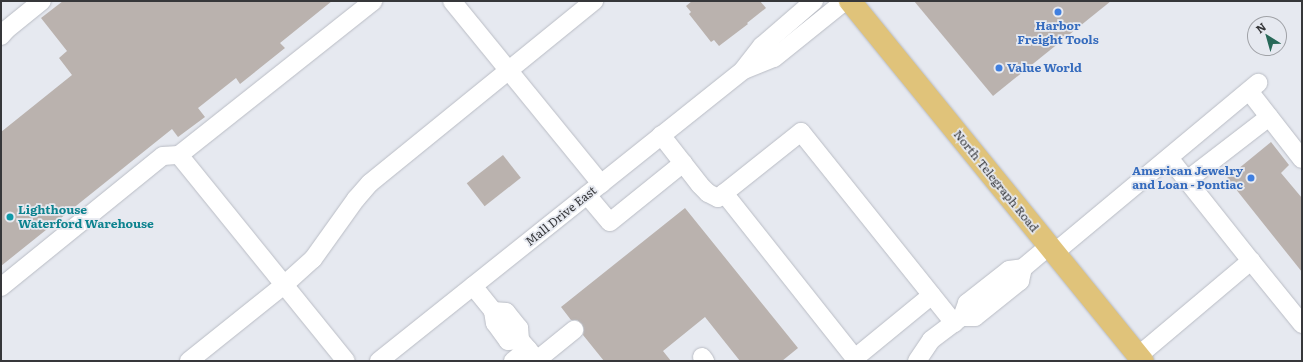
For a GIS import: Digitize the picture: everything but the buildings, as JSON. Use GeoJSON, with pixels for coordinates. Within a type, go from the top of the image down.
{"type":"FeatureCollection","features":[{"type":"Feature","properties":{"kind":"main road","name":"North Telegraph Road"},"geometry":{"type":"LineString","coordinates":[[850,1],[1140,358]]}},
{"type":"Feature","properties":{"kind":"street"},"geometry":{"type":"LineString","coordinates":[[1,36],[6,30],[42,1]]}},
{"type":"Feature","properties":{"kind":"street"},"geometry":{"type":"LineString","coordinates":[[1,287],[163,156],[178,155],[373,1]]}},
{"type":"Feature","properties":{"kind":"street"},"geometry":{"type":"LineString","coordinates":[[452,1],[509,71],[594,189],[610,222],[683,163]]}},
{"type":"Feature","properties":{"kind":"street"},"geometry":{"type":"LineString","coordinates":[[189,361],[284,286],[313,259],[356,199],[370,183],[594,1]]}},
{"type":"Feature","properties":{"kind":"street","name":"Mall Drive East"},"geometry":{"type":"LineString","coordinates":[[379,361],[743,70],[762,46],[814,1]]}},
{"type":"Feature","properties":{"kind":"street","name":"Mall Drive East"},"geometry":{"type":"LineString","coordinates":[[743,70],[774,58],[845,1]]}},
{"type":"Feature","properties":{"kind":"street"},"geometry":{"type":"LineString","coordinates":[[917,361],[931,340],[958,320],[967,303],[1009,270],[1023,268],[1052,249],[1169,158],[1254,87],[1269,117],[1302,160]]}},
{"type":"Feature","properties":{"kind":"street"},"geometry":{"type":"LineString","coordinates":[[1186,181],[1269,117]]}},
{"type":"Feature","properties":{"kind":"street"},"geometry":{"type":"LineString","coordinates":[[661,135],[708,193],[718,198],[801,132],[932,295],[958,320]]}},
{"type":"Feature","properties":{"kind":"street"},"geometry":{"type":"LineString","coordinates":[[178,155],[346,361]]}},
{"type":"Feature","properties":{"kind":"street"},"geometry":{"type":"LineString","coordinates":[[1169,158],[1250,262],[1302,324]]}},
{"type":"Feature","properties":{"kind":"street"},"geometry":{"type":"LineString","coordinates":[[724,193],[855,358],[932,295]]}},
{"type":"Feature","properties":{"kind":"street"},"geometry":{"type":"LineString","coordinates":[[1140,358],[1250,262]]}},
{"type":"Feature","properties":{"kind":"street"},"geometry":{"type":"LineString","coordinates":[[473,286],[493,311],[506,312],[519,328],[531,352]]}},
{"type":"Feature","properties":{"kind":"street"},"geometry":{"type":"LineString","coordinates":[[513,361],[574,330]]}},
{"type":"Feature","properties":{"kind":"place","name":"Harbor Freight Tools"},"geometry":{"type":"Point","coordinates":[1058,12]}},
{"type":"Feature","properties":{"kind":"place","name":"Value World"},"geometry":{"type":"Point","coordinates":[999,68]}},
{"type":"Feature","properties":{"kind":"place","name":"American Jewelry and Loan - Pontiac"},"geometry":{"type":"Point","coordinates":[1251,178]}},
{"type":"Feature","properties":{"kind":"place","name":"Lighthouse Waterford Warehouse"},"geometry":{"type":"Point","coordinates":[10,217]}}]}
